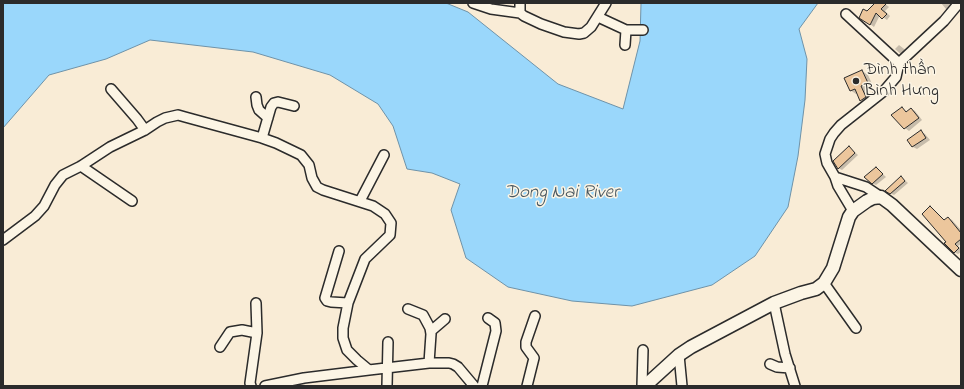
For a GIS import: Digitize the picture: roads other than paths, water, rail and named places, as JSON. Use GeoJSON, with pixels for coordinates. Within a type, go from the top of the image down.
{"type":"FeatureCollection","features":[{"type":"Feature","properties":{"kind":"street"},"geometry":{"type":"LineString","coordinates":[[473,3],[490,9],[520,13],[541,24],[564,32],[579,34],[587,31],[598,17],[603,4]]}},
{"type":"Feature","properties":{"kind":"street"},"geometry":{"type":"LineString","coordinates":[[520,3],[520,13]]}},
{"type":"Feature","properties":{"kind":"street"},"geometry":{"type":"LineString","coordinates":[[853,211],[838,186],[825,154],[834,133],[884,91],[896,77],[899,64],[944,21],[959,3]]}},
{"type":"Feature","properties":{"kind":"street"},"geometry":{"type":"LineString","coordinates":[[846,14],[899,64]]}},
{"type":"Feature","properties":{"kind":"street"},"geometry":{"type":"LineString","coordinates":[[598,17],[626,30],[643,30]]}},
{"type":"Feature","properties":{"kind":"street"},"geometry":{"type":"LineString","coordinates":[[626,30],[626,45]]}},
{"type":"Feature","properties":{"kind":"street"},"geometry":{"type":"LineString","coordinates":[[111,89],[145,130]]}},
{"type":"Feature","properties":{"kind":"street"},"geometry":{"type":"LineString","coordinates":[[256,97],[259,110],[268,118]]}},
{"type":"Feature","properties":{"kind":"street"},"geometry":{"type":"LineString","coordinates":[[262,138],[271,107],[274,103],[278,102],[294,106]]}},
{"type":"Feature","properties":{"kind":"street"},"geometry":{"type":"LineString","coordinates":[[3,240],[36,216],[63,175],[110,147],[145,130],[161,120],[178,115],[262,138],[276,143],[306,160],[314,183],[317,187],[360,201],[381,211],[389,218],[391,228],[390,235],[365,259],[348,303],[343,328],[344,343],[347,350],[369,370]]}},
{"type":"Feature","properties":{"kind":"street"},"geometry":{"type":"LineString","coordinates":[[360,201],[384,155]]}},
{"type":"Feature","properties":{"kind":"street"},"geometry":{"type":"LineString","coordinates":[[80,166],[132,201]]}},
{"type":"Feature","properties":{"kind":"street"},"geometry":{"type":"LineString","coordinates":[[835,177],[866,186],[892,205],[961,270]]}},
{"type":"Feature","properties":{"kind":"street"},"geometry":{"type":"LineString","coordinates":[[645,386],[679,355],[691,347],[774,303],[816,289],[824,283],[834,268],[849,217],[853,211],[867,201],[881,197]]}},
{"type":"Feature","properties":{"kind":"street"},"geometry":{"type":"LineString","coordinates":[[338,251],[325,298],[331,302],[348,303]]}},
{"type":"Feature","properties":{"kind":"street"},"geometry":{"type":"LineString","coordinates":[[824,283],[856,328]]}},
{"type":"Feature","properties":{"kind":"street"},"geometry":{"type":"LineString","coordinates":[[251,386],[250,383],[257,333],[256,303]]}},
{"type":"Feature","properties":{"kind":"street"},"geometry":{"type":"LineString","coordinates":[[774,303],[796,386]]}},
{"type":"Feature","properties":{"kind":"street"},"geometry":{"type":"LineString","coordinates":[[408,309],[423,314],[431,331],[429,363]]}},
{"type":"Feature","properties":{"kind":"street"},"geometry":{"type":"LineString","coordinates":[[527,386],[534,358],[528,351],[526,342],[535,316]]}},
{"type":"Feature","properties":{"kind":"street"},"geometry":{"type":"LineString","coordinates":[[482,386],[496,332],[495,323],[488,318]]}},
{"type":"Feature","properties":{"kind":"street"},"geometry":{"type":"LineString","coordinates":[[431,331],[445,319]]}},
{"type":"Feature","properties":{"kind":"street"},"geometry":{"type":"LineString","coordinates":[[220,346],[230,332],[242,330],[257,333]]}},
{"type":"Feature","properties":{"kind":"street"},"geometry":{"type":"LineString","coordinates":[[387,386],[388,342]]}},
{"type":"Feature","properties":{"kind":"street"},"geometry":{"type":"LineString","coordinates":[[642,386],[643,350]]}},
{"type":"Feature","properties":{"kind":"street"},"geometry":{"type":"LineString","coordinates":[[679,355],[682,386]]}},
{"type":"Feature","properties":{"kind":"street"},"geometry":{"type":"LineString","coordinates":[[265,386],[304,378],[429,363],[449,363],[458,367],[474,386]]}},
{"type":"Feature","properties":{"kind":"street"},"geometry":{"type":"LineString","coordinates":[[770,364],[777,367],[790,368]]}},
{"type":"Feature","properties":{"kind":"water","name":"Dong Nai River"},"geometry":{"type":"Polygon","coordinates":[[[3,3],[446,3],[468,12],[558,84],[623,109],[640,41],[641,3],[818,3],[799,29],[807,59],[805,100],[798,156],[788,207],[755,256],[712,285],[632,306],[572,301],[508,287],[466,258],[451,210],[460,184],[432,173],[407,169],[393,126],[378,104],[330,75],[253,52],[150,40],[106,59],[49,75],[3,128],[3,3]]]}},
{"type":"Feature","properties":{"kind":"place","name":"Đình thần Bình Hưng"},"geometry":{"type":"Point","coordinates":[856,81]}}]}
